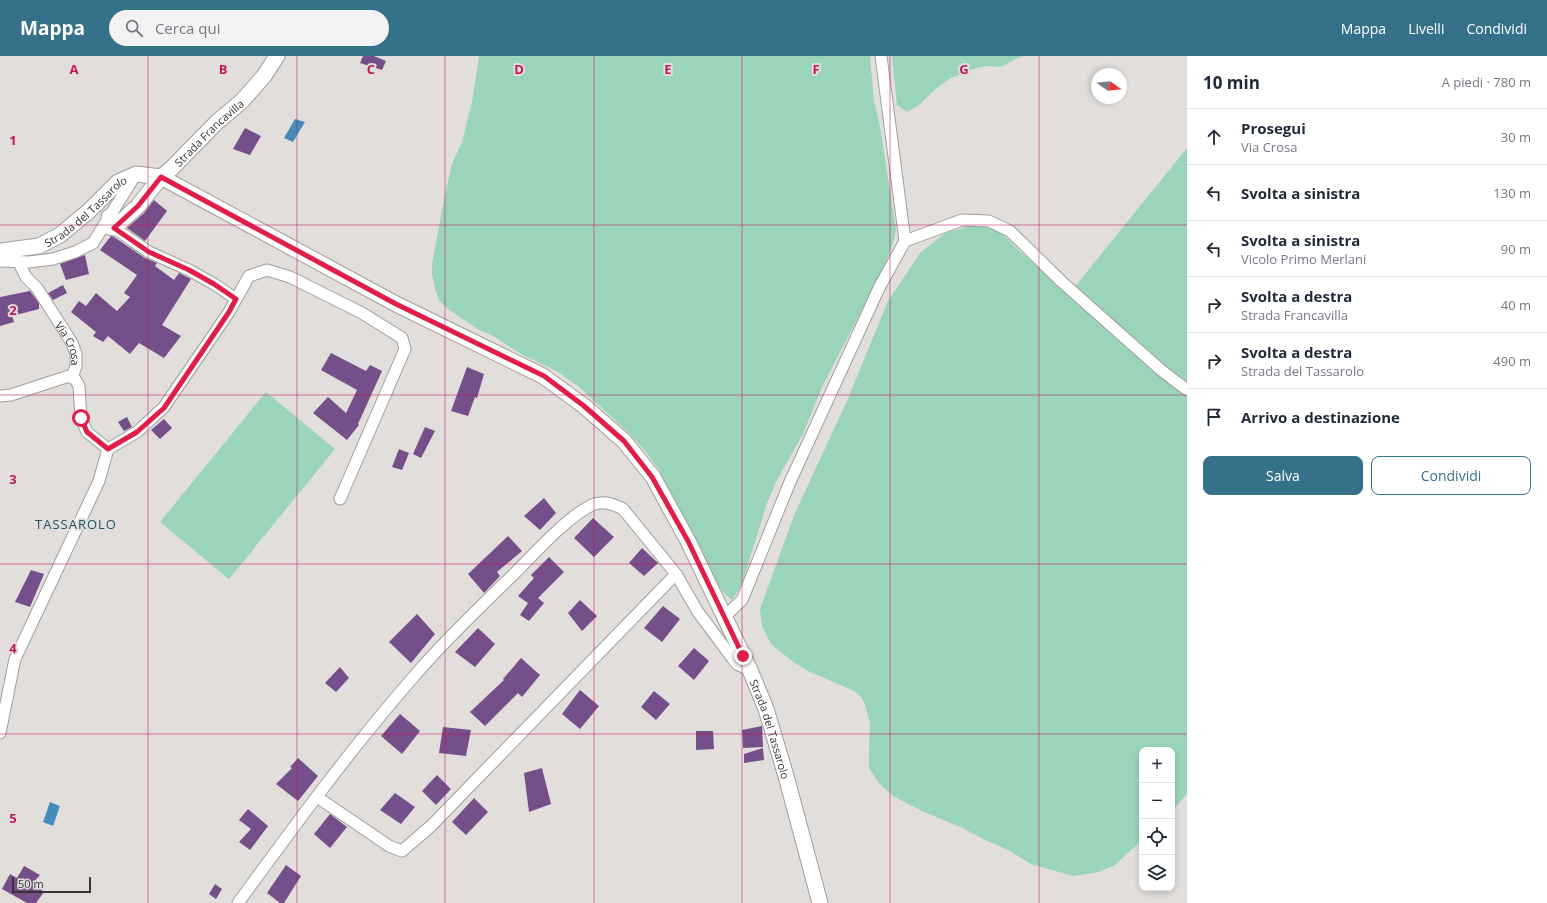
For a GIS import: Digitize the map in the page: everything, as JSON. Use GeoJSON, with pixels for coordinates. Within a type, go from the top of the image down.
{"type":"FeatureCollection","features":[{"type":"Feature","properties":{"kind":"main road","name":"Strada Francavilla"},"geometry":{"type":"LineString","coordinates":[[112,222],[138,206],[161,177],[171,169],[216,122],[242,101],[264,76],[276,56]]}},
{"type":"Feature","properties":{"kind":"main road","name":"Strada del Tassarolo"},"geometry":{"type":"LineString","coordinates":[[0,251],[39,246],[60,235],[89,211],[118,182],[136,174],[161,177],[396,304],[544,376],[584,406],[624,441],[652,477],[688,541],[750,670],[766,709],[784,768],[820,903]]}},
{"type":"Feature","properties":{"kind":"street"},"geometry":{"type":"LineString","coordinates":[[724,617],[742,600],[790,482],[879,288],[905,241],[881,56]]}},
{"type":"Feature","properties":{"kind":"street"},"geometry":{"type":"LineString","coordinates":[[0,261],[53,259],[75,252],[93,242],[112,222],[136,174]]}},
{"type":"Feature","properties":{"kind":"street"},"geometry":{"type":"LineString","coordinates":[[905,241],[962,220],[989,221],[1010,231],[1062,282],[1161,370],[1187,390]]}},
{"type":"Feature","properties":{"kind":"street"},"geometry":{"type":"LineString","coordinates":[[112,222],[149,252],[189,270],[214,284],[236,299]]}},
{"type":"Feature","properties":{"kind":"street","name":"Via Crosa"},"geometry":{"type":"LineString","coordinates":[[18,261],[26,277],[37,288],[72,343],[76,354],[76,366],[72,378],[75,379],[79,386],[81,418],[87,432],[108,449]]}},
{"type":"Feature","properties":{"kind":"street"},"geometry":{"type":"LineString","coordinates":[[0,733],[15,659],[99,481],[108,449],[137,432],[164,408],[229,312],[248,276],[267,270],[290,277],[362,313],[402,338],[406,349],[340,499]]}},
{"type":"Feature","properties":{"kind":"street"},"geometry":{"type":"LineString","coordinates":[[0,396],[11,395],[69,376],[72,378]]}},
{"type":"Feature","properties":{"kind":"street"},"geometry":{"type":"LineString","coordinates":[[238,903],[317,796],[411,680],[457,630],[569,520],[592,505],[603,502],[623,509],[676,574],[698,612],[733,659],[737,664],[750,670]]}},
{"type":"Feature","properties":{"kind":"street"},"geometry":{"type":"LineString","coordinates":[[317,796],[389,846],[402,851],[431,826],[676,574]]}},
{"type":"Feature","properties":{"kind":"green space"},"geometry":{"type":"Polygon","coordinates":[[[479,56],[870,56],[874,101],[880,126],[896,230],[893,243],[884,267],[822,387],[803,434],[777,480],[767,503],[744,577],[732,600],[723,592],[715,581],[695,537],[669,494],[660,471],[646,452],[628,432],[579,387],[558,372],[523,355],[491,335],[479,330],[448,309],[439,300],[432,275],[432,263],[452,164],[462,142],[472,102],[479,56]]]}},
{"type":"Feature","properties":{"kind":"green space"},"geometry":{"type":"Polygon","coordinates":[[[892,56],[1022,56],[1000,67],[987,66],[973,69],[949,79],[919,105],[907,112],[897,105],[892,56]]]}},
{"type":"Feature","properties":{"kind":"green space"},"geometry":{"type":"Polygon","coordinates":[[[1187,148],[1187,794],[1175,808],[1175,747],[1139,747],[1139,843],[1115,865],[1099,872],[1073,876],[1031,864],[1008,850],[961,827],[924,812],[893,796],[879,783],[869,768],[870,723],[861,697],[854,691],[808,671],[792,661],[771,644],[762,626],[760,609],[795,513],[847,401],[888,301],[920,253],[945,233],[971,226],[988,227],[1001,232],[1014,246],[1069,294],[1187,148]]]}},
{"type":"Feature","properties":{"kind":"green space"},"geometry":{"type":"Polygon","coordinates":[[[266,392],[335,449],[229,579],[160,522],[266,392]]]}},
{"type":"Feature","properties":{"kind":"water"},"geometry":{"type":"Polygon","coordinates":[[[295,119],[305,122],[293,142],[284,138],[295,119]]]}},
{"type":"Feature","properties":{"kind":"water"},"geometry":{"type":"Polygon","coordinates":[[[50,802],[60,806],[53,826],[43,822],[50,802]]]}},
{"type":"Feature","properties":{"kind":"building"},"geometry":{"type":"Polygon","coordinates":[[[363,56],[374,56],[386,61],[382,70],[360,63],[363,56]]]}},
{"type":"Feature","properties":{"kind":"building"},"geometry":{"type":"Polygon","coordinates":[[[245,128],[261,136],[250,155],[233,149],[245,128]]]}},
{"type":"Feature","properties":{"kind":"building"},"geometry":{"type":"Polygon","coordinates":[[[154,200],[167,211],[145,241],[127,228],[144,213],[154,200]]]}},
{"type":"Feature","properties":{"kind":"building"},"geometry":{"type":"Polygon","coordinates":[[[111,236],[145,258],[157,263],[155,266],[174,280],[179,273],[191,279],[162,325],[181,336],[164,358],[139,343],[130,354],[108,336],[103,342],[93,336],[96,332],[71,312],[79,301],[86,306],[96,293],[117,311],[130,297],[124,293],[137,275],[100,250],[111,236]]]}},
{"type":"Feature","properties":{"kind":"building"},"geometry":{"type":"Polygon","coordinates":[[[85,255],[89,274],[66,280],[60,264],[85,255]]]}},
{"type":"Feature","properties":{"kind":"building"},"geometry":{"type":"Polygon","coordinates":[[[63,285],[67,293],[53,300],[48,293],[63,285]]]}},
{"type":"Feature","properties":{"kind":"building"},"geometry":{"type":"Polygon","coordinates":[[[30,291],[39,303],[39,309],[12,316],[14,322],[0,326],[0,297],[30,291]]]}},
{"type":"Feature","properties":{"kind":"building"},"geometry":{"type":"Polygon","coordinates":[[[331,353],[366,371],[370,365],[382,371],[358,424],[359,425],[347,440],[313,413],[328,397],[346,413],[357,390],[321,370],[331,353]]]}},
{"type":"Feature","properties":{"kind":"building"},"geometry":{"type":"Polygon","coordinates":[[[467,367],[484,374],[477,398],[475,397],[468,416],[451,411],[467,367]]]}},
{"type":"Feature","properties":{"kind":"building"},"geometry":{"type":"Polygon","coordinates":[[[127,417],[132,427],[124,431],[118,422],[127,417]]]}},
{"type":"Feature","properties":{"kind":"building"},"geometry":{"type":"Polygon","coordinates":[[[164,419],[172,428],[160,439],[151,430],[164,419]]]}},
{"type":"Feature","properties":{"kind":"building"},"geometry":{"type":"Polygon","coordinates":[[[425,427],[435,431],[421,458],[413,454],[425,427]]]}},
{"type":"Feature","properties":{"kind":"building"},"geometry":{"type":"Polygon","coordinates":[[[399,449],[409,453],[402,470],[392,467],[399,449]]]}},
{"type":"Feature","properties":{"kind":"building"},"geometry":{"type":"Polygon","coordinates":[[[544,498],[556,513],[540,530],[524,516],[544,498]]]}},
{"type":"Feature","properties":{"kind":"building"},"geometry":{"type":"Polygon","coordinates":[[[593,518],[614,537],[594,557],[574,538],[593,518]]]}},
{"type":"Feature","properties":{"kind":"building"},"geometry":{"type":"Polygon","coordinates":[[[508,536],[522,551],[497,572],[500,576],[484,593],[468,574],[508,536]]]}},
{"type":"Feature","properties":{"kind":"building"},"geometry":{"type":"Polygon","coordinates":[[[642,548],[658,563],[644,576],[629,563],[642,548]]]}},
{"type":"Feature","properties":{"kind":"building"},"geometry":{"type":"Polygon","coordinates":[[[549,557],[564,572],[538,598],[544,603],[529,621],[520,615],[528,603],[518,596],[534,578],[531,575],[549,557]]]}},
{"type":"Feature","properties":{"kind":"building"},"geometry":{"type":"Polygon","coordinates":[[[31,570],[44,574],[30,607],[15,602],[31,570]]]}},
{"type":"Feature","properties":{"kind":"building"},"geometry":{"type":"Polygon","coordinates":[[[580,600],[597,616],[582,631],[568,613],[580,600]]]}},
{"type":"Feature","properties":{"kind":"building"},"geometry":{"type":"Polygon","coordinates":[[[663,606],[680,619],[662,642],[644,628],[663,606]]]}},
{"type":"Feature","properties":{"kind":"building"},"geometry":{"type":"Polygon","coordinates":[[[417,614],[435,634],[411,663],[389,642],[417,614]]]}},
{"type":"Feature","properties":{"kind":"building"},"geometry":{"type":"Polygon","coordinates":[[[478,628],[495,644],[475,667],[455,652],[478,628]]]}},
{"type":"Feature","properties":{"kind":"building"},"geometry":{"type":"Polygon","coordinates":[[[694,648],[709,661],[694,680],[678,666],[694,648]]]}},
{"type":"Feature","properties":{"kind":"building"},"geometry":{"type":"Polygon","coordinates":[[[521,658],[540,675],[522,697],[518,693],[485,726],[470,712],[504,680],[503,679],[521,658]]]}},
{"type":"Feature","properties":{"kind":"building"},"geometry":{"type":"Polygon","coordinates":[[[340,667],[349,678],[336,692],[325,683],[340,667]]]}},
{"type":"Feature","properties":{"kind":"building"},"geometry":{"type":"Polygon","coordinates":[[[580,690],[599,706],[580,729],[562,714],[580,690]]]}},
{"type":"Feature","properties":{"kind":"building"},"geometry":{"type":"Polygon","coordinates":[[[654,691],[670,704],[656,720],[641,707],[654,691]]]}},
{"type":"Feature","properties":{"kind":"building"},"geometry":{"type":"Polygon","coordinates":[[[400,714],[420,731],[402,754],[381,736],[400,714]]]}},
{"type":"Feature","properties":{"kind":"building"},"geometry":{"type":"Polygon","coordinates":[[[762,726],[763,747],[743,748],[742,730],[762,726]]]}},
{"type":"Feature","properties":{"kind":"building"},"geometry":{"type":"Polygon","coordinates":[[[443,727],[471,730],[466,756],[439,753],[443,727]]]}},
{"type":"Feature","properties":{"kind":"building"},"geometry":{"type":"Polygon","coordinates":[[[696,731],[713,731],[714,749],[696,750],[696,731]]]}},
{"type":"Feature","properties":{"kind":"building"},"geometry":{"type":"Polygon","coordinates":[[[763,748],[764,760],[744,763],[744,754],[763,748]]]}},
{"type":"Feature","properties":{"kind":"building"},"geometry":{"type":"Polygon","coordinates":[[[298,758],[318,776],[298,801],[276,784],[292,768],[290,767],[298,758]]]}},
{"type":"Feature","properties":{"kind":"building"},"geometry":{"type":"Polygon","coordinates":[[[542,768],[551,804],[529,812],[524,773],[542,768]]]}},
{"type":"Feature","properties":{"kind":"building"},"geometry":{"type":"Polygon","coordinates":[[[437,775],[451,789],[436,805],[422,791],[437,775]]]}},
{"type":"Feature","properties":{"kind":"building"},"geometry":{"type":"Polygon","coordinates":[[[395,793],[415,807],[401,824],[380,810],[395,793]]]}},
{"type":"Feature","properties":{"kind":"building"},"geometry":{"type":"Polygon","coordinates":[[[474,798],[488,812],[466,835],[452,822],[474,798]]]}},
{"type":"Feature","properties":{"kind":"building"},"geometry":{"type":"Polygon","coordinates":[[[248,809],[268,826],[250,850],[239,842],[251,829],[239,820],[248,809]]]}},
{"type":"Feature","properties":{"kind":"building"},"geometry":{"type":"Polygon","coordinates":[[[330,814],[347,827],[330,848],[314,834],[330,814]]]}},
{"type":"Feature","properties":{"kind":"building"},"geometry":{"type":"Polygon","coordinates":[[[286,865],[301,876],[284,903],[280,903],[267,893],[286,865]]]}},
{"type":"Feature","properties":{"kind":"building"},"geometry":{"type":"Polygon","coordinates":[[[24,866],[40,875],[33,883],[44,892],[36,903],[27,903],[2,889],[10,874],[17,878],[24,866]]]}},
{"type":"Feature","properties":{"kind":"building"},"geometry":{"type":"Polygon","coordinates":[[[215,884],[222,889],[216,899],[209,894],[215,884]]]}},
{"type":"Feature","properties":{"kind":"district","name":"TASSAROLO"},"geometry":{"type":"Point","coordinates":[76,524]}},
{"type":"Feature","properties":{"kind":"route"},"geometry":{"type":"LineString","coordinates":[[81,418],[87,432],[108,449],[114,444],[137,432],[164,408],[229,312],[236,299],[214,284],[189,270],[149,252],[114,228],[138,206],[161,177],[396,304],[544,376],[584,406],[624,441],[652,477],[688,541],[718,607],[743,656]]}}]}
